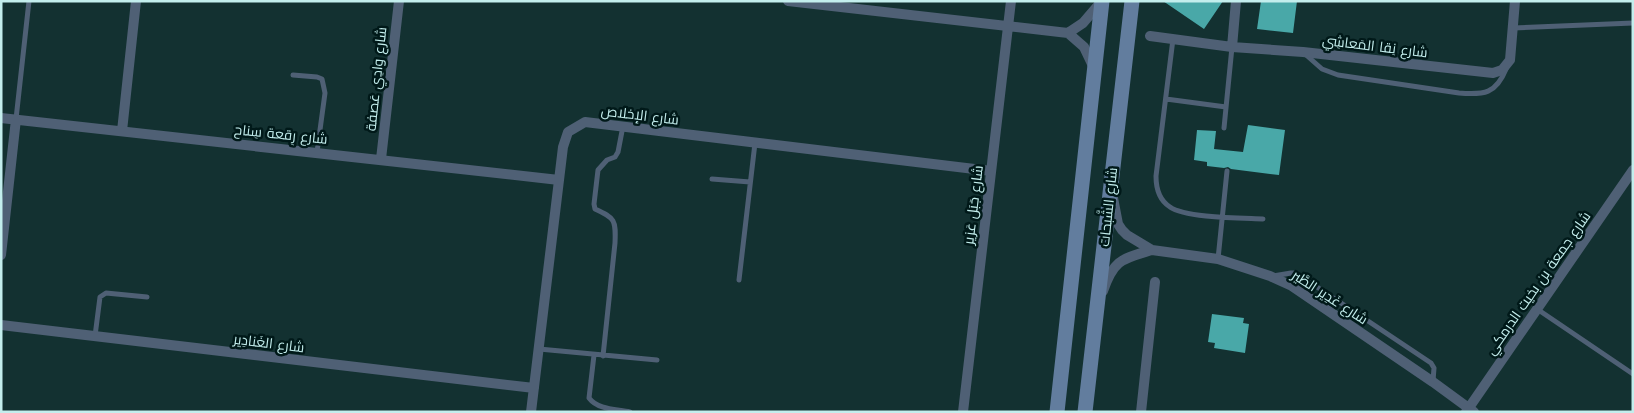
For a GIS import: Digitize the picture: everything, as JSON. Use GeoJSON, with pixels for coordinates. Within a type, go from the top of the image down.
{"type":"FeatureCollection","features":[{"type":"Feature","properties":{"kind":"street"},"geometry":{"type":"LineString","coordinates":[[122,131],[136,1]]}},
{"type":"Feature","properties":{"kind":"street","name":"شارع وادِي عَصفة"},"geometry":{"type":"LineString","coordinates":[[381,159],[399,1]]}},
{"type":"Feature","properties":{"kind":"street"},"geometry":{"type":"LineString","coordinates":[[788,1],[1068,34],[1084,47],[1095,71]]}},
{"type":"Feature","properties":{"kind":"street","name":"شارع جَبَل عَزير"},"geometry":{"type":"LineString","coordinates":[[963,412],[1011,1]]}},
{"type":"Feature","properties":{"kind":"street"},"geometry":{"type":"LineString","coordinates":[[1068,34],[1083,23],[1102,1]]}},
{"type":"Feature","properties":{"kind":"street","name":"شارع الشَّبحات"},"geometry":{"type":"LineString","coordinates":[[1057,412],[1102,1]]}},
{"type":"Feature","properties":{"kind":"street","name":"شارع الشَّبحات"},"geometry":{"type":"LineString","coordinates":[[1084,412],[1132,1]]}},
{"type":"Feature","properties":{"kind":"street"},"geometry":{"type":"LineString","coordinates":[[1232,47],[1236,1]]}},
{"type":"Feature","properties":{"kind":"street"},"geometry":{"type":"LineString","coordinates":[[1508,64],[1511,55],[1515,1]]}},
{"type":"Feature","properties":{"kind":"street","name":"شارع نِقا المَعاشِي"},"geometry":{"type":"LineString","coordinates":[[1150,36],[1232,47],[1303,52],[1489,73],[1502,70],[1508,64]]}},
{"type":"Feature","properties":{"kind":"street","name":"شارع رِقعة سِناح"},"geometry":{"type":"LineString","coordinates":[[1,118],[559,180]]}},
{"type":"Feature","properties":{"kind":"street"},"geometry":{"type":"LineString","coordinates":[[1,255],[16,119]]}},
{"type":"Feature","properties":{"kind":"street","name":"شارع الإخلاص"},"geometry":{"type":"LineString","coordinates":[[531,412],[563,147],[568,132],[585,122],[991,171]]}},
{"type":"Feature","properties":{"kind":"street","name":"شارع جمعة بن بخيت الدرمكي"},"geometry":{"type":"LineString","coordinates":[[1469,410],[1633,170]]}},
{"type":"Feature","properties":{"kind":"street","name":"شارع غَدِير الطَّير"},"geometry":{"type":"LineString","coordinates":[[1110,188],[1118,224],[1127,235],[1152,250],[1218,259],[1270,276],[1292,286],[1433,382],[1469,410]]}},
{"type":"Feature","properties":{"kind":"street","name":"شارع غَدِير الطَّير"},"geometry":{"type":"LineString","coordinates":[[1097,309],[1107,279],[1114,267],[1127,257],[1152,250]]}},
{"type":"Feature","properties":{"kind":"street"},"geometry":{"type":"LineString","coordinates":[[1141,412],[1155,282]]}},
{"type":"Feature","properties":{"kind":"street","name":"شارع الغَنادِير"},"geometry":{"type":"LineString","coordinates":[[1,325],[534,388]]}},
{"type":"Feature","properties":{"kind":"lane"},"geometry":{"type":"LineString","coordinates":[[16,119],[30,1]]}},
{"type":"Feature","properties":{"kind":"lane"},"geometry":{"type":"LineString","coordinates":[[1512,28],[1633,23]]}},
{"type":"Feature","properties":{"kind":"lane"},"geometry":{"type":"LineString","coordinates":[[1173,39],[1156,176],[1159,194],[1170,207],[1178,211],[1223,217],[1263,219]]}},
{"type":"Feature","properties":{"kind":"lane"},"geometry":{"type":"LineString","coordinates":[[1224,128],[1232,47]]}},
{"type":"Feature","properties":{"kind":"lane"},"geometry":{"type":"LineString","coordinates":[[1303,52],[1322,69],[1338,76],[1474,94],[1486,93],[1495,88],[1502,80],[1508,64]]}},
{"type":"Feature","properties":{"kind":"lane"},"geometry":{"type":"LineString","coordinates":[[293,75],[322,79],[325,94],[318,152]]}},
{"type":"Feature","properties":{"kind":"lane"},"geometry":{"type":"LineString","coordinates":[[1166,99],[1226,107]]}},
{"type":"Feature","properties":{"kind":"lane"},"geometry":{"type":"LineString","coordinates":[[603,356],[616,227],[610,216],[595,209],[594,204],[598,170],[608,160],[615,157],[618,152],[623,126]]}},
{"type":"Feature","properties":{"kind":"lane"},"geometry":{"type":"LineString","coordinates":[[738,280],[755,142]]}},
{"type":"Feature","properties":{"kind":"lane"},"geometry":{"type":"LineString","coordinates":[[1218,259],[1227,171]]}},
{"type":"Feature","properties":{"kind":"lane"},"geometry":{"type":"LineString","coordinates":[[712,179],[750,182]]}},
{"type":"Feature","properties":{"kind":"lane"},"geometry":{"type":"LineString","coordinates":[[1270,276],[1296,273],[1432,363],[1434,368],[1433,382]]}},
{"type":"Feature","properties":{"kind":"lane"},"geometry":{"type":"LineString","coordinates":[[95,336],[100,297],[106,292],[147,297]]}},
{"type":"Feature","properties":{"kind":"lane"},"geometry":{"type":"LineString","coordinates":[[1537,309],[1633,374]]}},
{"type":"Feature","properties":{"kind":"lane"},"geometry":{"type":"LineString","coordinates":[[538,349],[657,360]]}},
{"type":"Feature","properties":{"kind":"lane"},"geometry":{"type":"LineString","coordinates":[[594,355],[589,398],[606,408],[630,412]]}},
{"type":"Feature","properties":{"kind":"building"},"geometry":{"type":"Polygon","coordinates":[[[1163,1],[1223,1],[1204,29],[1163,1]]]}},
{"type":"Feature","properties":{"kind":"building"},"geometry":{"type":"Polygon","coordinates":[[[1261,1],[1297,1],[1293,33],[1257,29],[1261,1]]]}},
{"type":"Feature","properties":{"kind":"building"},"geometry":{"type":"Polygon","coordinates":[[[1248,125],[1285,130],[1279,175],[1231,169],[1228,167],[1207,166],[1207,162],[1194,160],[1197,130],[1216,131],[1214,149],[1243,152],[1248,125]]]}},
{"type":"Feature","properties":{"kind":"building"},"geometry":{"type":"Polygon","coordinates":[[[1212,314],[1244,318],[1243,323],[1249,324],[1245,353],[1214,348],[1215,343],[1208,342],[1212,314]]]}}]}
